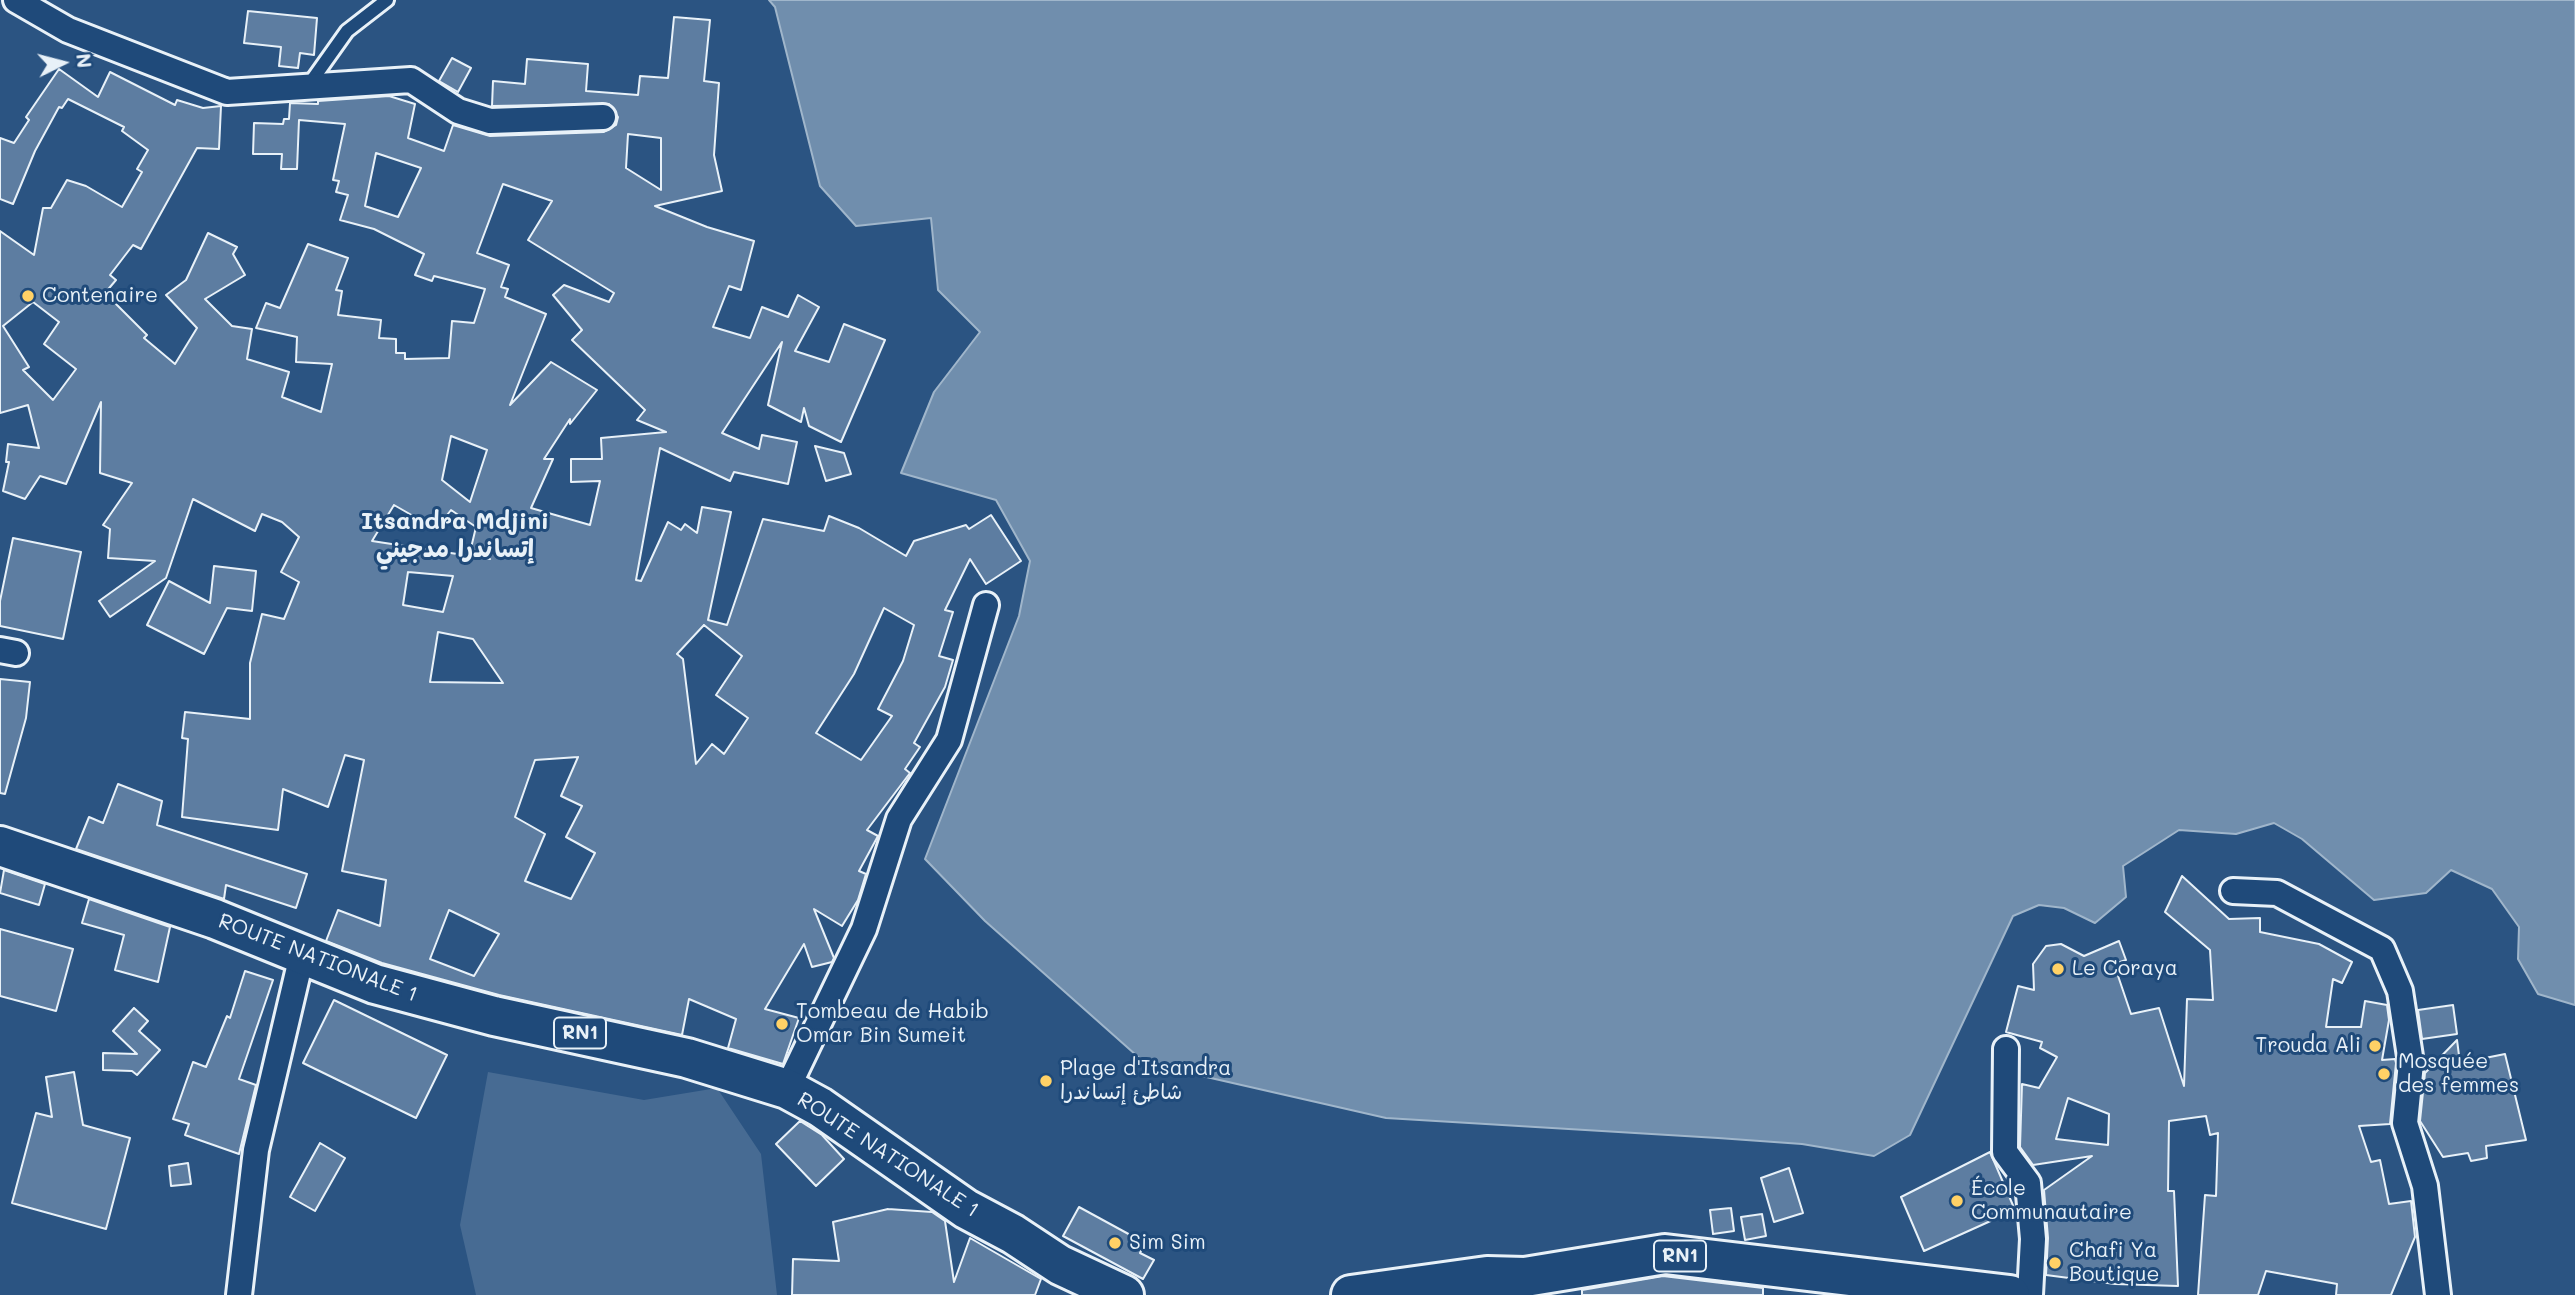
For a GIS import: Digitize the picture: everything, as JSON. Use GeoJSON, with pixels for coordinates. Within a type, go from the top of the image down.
{"type":"FeatureCollection","features":[{"type":"Feature","properties":{"kind":"main road","name":"ROUTE NATIONALE 1"},"geometry":{"type":"LineString","coordinates":[[0,846],[215,919],[375,984],[433,1002],[687,1058],[787,1089],[820,1107],[966,1209],[1013,1234],[1060,1265],[1124,1295]]}},
{"type":"Feature","properties":{"kind":"main road","name":"RN1"},"geometry":{"type":"LineString","coordinates":[[1351,1295],[1487,1286],[1525,1277],[1665,1254],[2010,1295]]}},
{"type":"Feature","properties":{"kind":"street"},"geometry":{"type":"LineString","coordinates":[[16,0],[68,30],[227,92],[411,80],[458,111],[490,121],[603,117]]}},
{"type":"Feature","properties":{"kind":"street"},"geometry":{"type":"LineString","coordinates":[[787,1089],[864,929],[899,819],[949,740],[986,605]]}},
{"type":"Feature","properties":{"kind":"street"},"geometry":{"type":"LineString","coordinates":[[2233,891],[2277,893],[2382,949],[2400,991],[2411,1063],[2405,1123],[2425,1186],[2438,1295]]}},
{"type":"Feature","properties":{"kind":"street"},"geometry":{"type":"LineString","coordinates":[[239,1295],[256,1150],[302,955]]}},
{"type":"Feature","properties":{"kind":"street"},"geometry":{"type":"LineString","coordinates":[[2007,1049],[2005,1152],[2028,1183],[2033,1239],[2031,1295]]}},
{"type":"Feature","properties":{"kind":"lane"},"geometry":{"type":"LineString","coordinates":[[309,86],[347,31],[387,0]]}},
{"type":"Feature","properties":{"kind":"shaded area"},"geometry":{"type":"Polygon","coordinates":[[[769,0],[2575,0],[2575,1005],[2538,994],[2518,959],[2519,927],[2492,889],[2451,870],[2426,893],[2374,900],[2302,839],[2274,823],[2236,834],[2179,830],[2123,866],[2126,897],[2095,923],[2064,908],[2039,905],[2013,916],[1910,1135],[1874,1156],[1802,1144],[1386,1118],[1145,1063],[985,921],[925,859],[1019,616],[1030,561],[996,500],[901,473],[934,392],[980,332],[938,290],[931,218],[856,226],[820,186],[775,7],[769,0]]]}},
{"type":"Feature","properties":{"kind":"shaded area"},"geometry":{"type":"Polygon","coordinates":[[[488,1072],[644,1100],[717,1088],[761,1154],[777,1295],[476,1295],[460,1225],[488,1072]]]}},
{"type":"Feature","properties":{"kind":"building"},"geometry":{"type":"Polygon","coordinates":[[[248,11],[317,18],[314,55],[300,53],[298,68],[279,66],[281,47],[244,43],[248,11]]]}},
{"type":"Feature","properties":{"kind":"building"},"geometry":{"type":"Polygon","coordinates":[[[674,17],[710,20],[704,81],[719,83],[714,155],[722,191],[655,206],[707,227],[754,241],[741,290],[729,286],[713,327],[750,338],[762,307],[788,317],[798,295],[819,307],[795,351],[829,362],[844,324],[885,340],[841,442],[809,426],[804,408],[801,422],[768,405],[782,342],[722,433],[759,449],[762,435],[797,442],[788,484],[734,472],[730,481],[660,448],[636,580],[641,581],[668,522],[681,530],[685,524],[697,533],[702,507],[731,512],[708,620],[727,625],[763,519],[824,531],[829,516],[859,528],[906,556],[914,541],[966,525],[969,529],[991,515],[1021,561],[986,584],[970,559],[945,610],[953,612],[939,656],[953,660],[945,687],[914,743],[920,747],[905,769],[910,773],[867,830],[878,836],[859,871],[866,874],[858,900],[842,926],[814,909],[834,958],[832,962],[812,967],[804,944],[765,1009],[799,1018],[783,1064],[728,1048],[736,1019],[689,999],[682,1035],[499,995],[382,963],[326,941],[338,910],[380,926],[386,880],[342,871],[364,760],[345,755],[328,807],[283,789],[278,830],[182,817],[188,739],[182,738],[185,712],[250,719],[250,663],[262,614],[284,619],[299,582],[281,572],[299,537],[282,522],[262,514],[255,531],[193,499],[166,578],[110,617],[99,601],[155,561],[108,558],[110,529],[103,525],[132,483],[100,473],[101,402],[66,484],[40,476],[25,499],[3,491],[9,462],[6,462],[8,444],[39,448],[28,405],[0,413],[0,231],[34,255],[43,208],[51,208],[67,180],[86,186],[122,207],[142,172],[137,169],[148,150],[122,131],[124,127],[68,99],[62,108],[59,107],[35,151],[13,204],[0,199],[0,138],[14,143],[29,120],[26,117],[59,69],[98,97],[110,72],[175,105],[177,100],[203,108],[221,106],[219,149],[197,148],[141,249],[133,245],[110,275],[116,280],[105,293],[147,335],[144,338],[175,364],[197,328],[166,295],[186,280],[208,233],[237,247],[233,254],[245,275],[205,299],[232,326],[252,329],[247,359],[289,372],[282,397],[321,412],[332,364],[296,362],[297,337],[256,328],[266,303],[280,308],[308,244],[348,258],[336,290],[342,291],[338,315],[381,320],[379,338],[396,339],[396,353],[405,353],[405,359],[449,358],[452,321],[474,323],[485,289],[434,276],[432,281],[415,275],[424,254],[374,229],[340,220],[348,195],[336,192],[339,181],[333,180],[345,124],[299,120],[297,169],[281,169],[282,154],[253,154],[254,123],[283,124],[284,119],[289,119],[290,103],[318,104],[318,101],[389,96],[415,104],[408,138],[444,151],[453,125],[490,136],[604,132],[616,125],[618,117],[609,104],[492,106],[493,81],[525,84],[527,59],[588,64],[586,91],[638,95],[640,76],[668,78],[674,17]],[[628,134],[626,168],[661,190],[661,138],[628,134]],[[376,153],[365,206],[398,217],[421,168],[376,153]],[[503,184],[477,253],[509,265],[501,287],[508,289],[505,297],[546,314],[510,405],[551,362],[597,390],[570,424],[570,419],[544,459],[553,459],[531,508],[590,525],[600,481],[571,482],[571,459],[602,459],[601,438],[666,432],[637,420],[645,410],[572,340],[582,330],[553,295],[564,285],[609,302],[614,293],[528,240],[552,201],[503,184]],[[33,302],[3,326],[29,367],[23,370],[53,400],[76,369],[44,344],[59,322],[33,302]],[[451,436],[442,480],[470,502],[487,450],[451,436]],[[394,505],[372,541],[490,559],[471,548],[476,527],[451,510],[436,529],[394,505]],[[408,572],[403,605],[443,612],[453,576],[408,572]],[[884,608],[854,674],[816,733],[861,760],[892,716],[878,709],[903,661],[914,625],[884,608]],[[704,625],[677,654],[683,659],[696,764],[712,744],[724,754],[748,718],[716,695],[742,656],[704,625]],[[438,632],[430,682],[503,683],[473,639],[438,632]],[[578,757],[535,760],[515,817],[545,834],[525,881],[571,899],[595,853],[566,837],[582,806],[561,796],[578,757]],[[449,910],[430,959],[474,976],[499,934],[449,910]]]}},
{"type":"Feature","properties":{"kind":"building"},"geometry":{"type":"Polygon","coordinates":[[[452,58],[471,68],[458,92],[439,81],[452,58]]]}},
{"type":"Feature","properties":{"kind":"building"},"geometry":{"type":"Polygon","coordinates":[[[815,446],[844,453],[851,474],[826,481],[815,446]]]}},
{"type":"Feature","properties":{"kind":"building"},"geometry":{"type":"Polygon","coordinates":[[[13,538],[81,552],[63,639],[0,626],[0,601],[13,538]]]}},
{"type":"Feature","properties":{"kind":"building"},"geometry":{"type":"Polygon","coordinates":[[[214,566],[256,571],[252,611],[227,608],[204,654],[147,625],[169,581],[210,603],[214,566]]]}},
{"type":"Feature","properties":{"kind":"building"},"geometry":{"type":"Polygon","coordinates":[[[0,679],[30,682],[26,718],[5,794],[0,793],[0,679]]]}},
{"type":"Feature","properties":{"kind":"building"},"geometry":{"type":"Polygon","coordinates":[[[118,784],[162,801],[157,825],[307,874],[296,908],[226,885],[224,899],[76,849],[89,817],[103,823],[118,784]]]}},
{"type":"Feature","properties":{"kind":"building"},"geometry":{"type":"Polygon","coordinates":[[[4,870],[45,884],[39,905],[0,893],[4,870]]]}},
{"type":"Feature","properties":{"kind":"building"},"geometry":{"type":"Polygon","coordinates":[[[2182,876],[2229,919],[2260,918],[2260,932],[2319,944],[2352,962],[2342,983],[2333,979],[2326,1027],[2361,1027],[2365,1001],[2387,1005],[2389,1020],[2382,1060],[2395,1059],[2396,1063],[2390,1124],[2359,1126],[2371,1162],[2380,1160],[2389,1204],[2411,1201],[2415,1237],[2391,1295],[2336,1295],[2337,1284],[2266,1271],[2258,1295],[2198,1295],[2205,1195],[2216,1196],[2218,1133],[2210,1135],[2206,1116],[2169,1121],[2168,1191],[2174,1191],[2178,1286],[2115,1284],[2046,1275],[2048,1238],[2044,1190],[2092,1156],[2033,1165],[2020,1147],[2022,1084],[2039,1088],[2057,1057],[2040,1048],[2042,1042],[2006,1032],[2018,986],[2034,990],[2033,964],[2046,946],[2061,944],[2084,956],[2119,941],[2126,960],[2114,964],[2131,1014],[2159,1008],[2184,1086],[2187,999],[2213,1000],[2210,950],[2165,912],[2182,876]],[[2068,1098],[2056,1139],[2108,1145],[2109,1114],[2068,1098]]]}},
{"type":"Feature","properties":{"kind":"building"},"geometry":{"type":"Polygon","coordinates":[[[89,899],[170,927],[158,982],[115,970],[124,935],[82,923],[89,899]]]}},
{"type":"Feature","properties":{"kind":"building"},"geometry":{"type":"Polygon","coordinates":[[[0,929],[73,949],[56,1011],[0,996],[0,929]]]}},
{"type":"Feature","properties":{"kind":"building"},"geometry":{"type":"Polygon","coordinates":[[[245,971],[273,980],[239,1079],[256,1085],[239,1154],[185,1135],[189,1124],[173,1119],[193,1062],[206,1067],[227,1016],[230,1018],[245,971]]]}},
{"type":"Feature","properties":{"kind":"building"},"geometry":{"type":"Polygon","coordinates":[[[334,1000],[447,1055],[416,1118],[303,1063],[334,1000]]]}},
{"type":"Feature","properties":{"kind":"building"},"geometry":{"type":"Polygon","coordinates":[[[2453,1005],[2457,1034],[2422,1039],[2418,1010],[2453,1005]]]}},
{"type":"Feature","properties":{"kind":"building"},"geometry":{"type":"Polygon","coordinates":[[[134,1008],[148,1021],[139,1031],[160,1050],[137,1075],[132,1071],[103,1070],[103,1053],[137,1054],[113,1031],[134,1008]]]}},
{"type":"Feature","properties":{"kind":"building"},"geometry":{"type":"Polygon","coordinates":[[[2457,1040],[2460,1063],[2505,1054],[2526,1140],[2486,1146],[2487,1158],[2471,1161],[2468,1153],[2443,1157],[2420,1121],[2425,1073],[2457,1040]]]}},
{"type":"Feature","properties":{"kind":"building"},"geometry":{"type":"Polygon","coordinates":[[[74,1072],[83,1125],[130,1138],[106,1229],[12,1203],[36,1113],[52,1117],[46,1077],[74,1072]]]}},
{"type":"Feature","properties":{"kind":"building"},"geometry":{"type":"Polygon","coordinates":[[[800,1121],[822,1135],[844,1159],[816,1186],[776,1144],[800,1121]]]}},
{"type":"Feature","properties":{"kind":"building"},"geometry":{"type":"Polygon","coordinates":[[[320,1143],[345,1158],[315,1211],[290,1197],[320,1143]]]}},
{"type":"Feature","properties":{"kind":"building"},"geometry":{"type":"Polygon","coordinates":[[[1990,1152],[2015,1210],[1924,1251],[1901,1197],[1990,1152]]]}},
{"type":"Feature","properties":{"kind":"building"},"geometry":{"type":"Polygon","coordinates":[[[188,1163],[191,1184],[171,1186],[169,1166],[188,1163]]]}},
{"type":"Feature","properties":{"kind":"building"},"geometry":{"type":"Polygon","coordinates":[[[1789,1168],[1803,1213],[1774,1222],[1761,1178],[1789,1168]]]}},
{"type":"Feature","properties":{"kind":"building"},"geometry":{"type":"Polygon","coordinates":[[[1079,1207],[1145,1243],[1140,1253],[1154,1260],[1143,1279],[1063,1236],[1079,1207]]]}},
{"type":"Feature","properties":{"kind":"building"},"geometry":{"type":"Polygon","coordinates":[[[1731,1208],[1734,1231],[1713,1234],[1710,1210],[1731,1208]]]}},
{"type":"Feature","properties":{"kind":"building"},"geometry":{"type":"Polygon","coordinates":[[[888,1209],[932,1212],[945,1221],[954,1282],[970,1238],[1041,1279],[1035,1295],[792,1295],[793,1259],[839,1261],[833,1222],[888,1209]]]}},
{"type":"Feature","properties":{"kind":"building"},"geometry":{"type":"Polygon","coordinates":[[[1762,1214],[1766,1236],[1745,1240],[1741,1217],[1762,1214]]]}},
{"type":"Feature","properties":{"kind":"building"},"geometry":{"type":"Polygon","coordinates":[[[1663,1276],[1763,1288],[1763,1295],[1582,1295],[1582,1290],[1663,1276]]]}},
{"type":"Feature","properties":{"kind":"place","name":"Contenaire"},"geometry":{"type":"Point","coordinates":[28,296]}},
{"type":"Feature","properties":{"kind":"place","name":"Le Coraya"},"geometry":{"type":"Point","coordinates":[2058,969]}},
{"type":"Feature","properties":{"kind":"place","name":"Tombeau de Habib Omar Bin Sumeit"},"geometry":{"type":"Point","coordinates":[782,1024]}},
{"type":"Feature","properties":{"kind":"place","name":"Trouda Ali"},"geometry":{"type":"Point","coordinates":[2375,1046]}},
{"type":"Feature","properties":{"kind":"place","name":"Mosquée des femmes"},"geometry":{"type":"Point","coordinates":[2384,1074]}},
{"type":"Feature","properties":{"kind":"place","name":"Plage d'Itsandra شاطئ إتساندرا"},"geometry":{"type":"Point","coordinates":[1046,1081]}},
{"type":"Feature","properties":{"kind":"place","name":"École Communautaire"},"geometry":{"type":"Point","coordinates":[1957,1201]}},
{"type":"Feature","properties":{"kind":"place","name":"Sim Sim"},"geometry":{"type":"Point","coordinates":[1115,1243]}},
{"type":"Feature","properties":{"kind":"place","name":"Chafi Ya Boutique"},"geometry":{"type":"Point","coordinates":[2055,1263]}},
{"type":"Feature","properties":{"kind":"district","name":"Itsandra Mdjini إتساندرا مدجيني"},"geometry":{"type":"Point","coordinates":[455,536]}}]}
